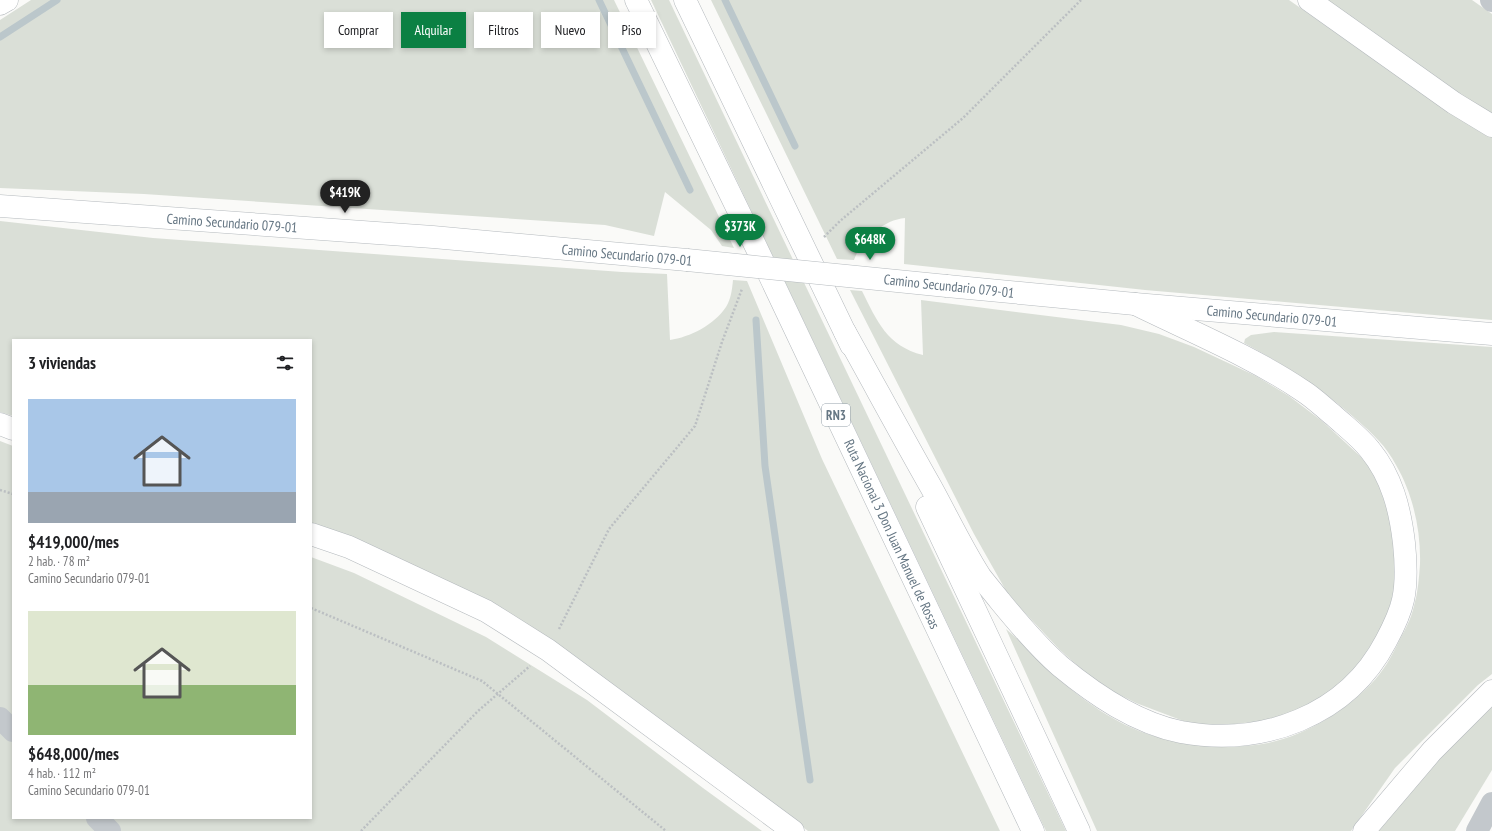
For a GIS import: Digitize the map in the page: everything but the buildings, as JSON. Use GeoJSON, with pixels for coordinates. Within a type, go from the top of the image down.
{"type":"FeatureCollection","features":[{"type":"Feature","properties":{"kind":"main road"},"geometry":{"type":"LineString","coordinates":[[0,4],[6,0]]}},
{"type":"Feature","properties":{"kind":"main road","name":"Ruta Nacional 3 Don Juan Manuel de Rosas"},"geometry":{"type":"LineString","coordinates":[[636,0],[757,249],[1033,831]]}},
{"type":"Feature","properties":{"kind":"main road"},"geometry":{"type":"LineString","coordinates":[[685,0],[806,254],[845,332],[1079,831]]}},
{"type":"Feature","properties":{"kind":"main road"},"geometry":{"type":"LineString","coordinates":[[1309,0],[1454,103],[1492,126]]}},
{"type":"Feature","properties":{"kind":"main road","name":"Camino Secundario 079-01"},"geometry":{"type":"LineString","coordinates":[[0,206],[433,237],[687,260],[1135,304],[1492,334]]}},
{"type":"Feature","properties":{"kind":"main road"},"geometry":{"type":"LineString","coordinates":[[845,332],[981,577],[1014,618],[1059,665],[1104,699],[1155,725],[1178,731],[1202,735],[1228,736],[1261,732],[1291,724],[1315,713],[1338,698],[1361,677],[1379,653],[1393,628],[1403,601],[1406,577],[1402,523],[1396,500],[1386,473],[1369,448],[1341,422],[1304,392],[1257,364],[1135,304]]}},
{"type":"Feature","properties":{"kind":"main road"},"geometry":{"type":"LineString","coordinates":[[0,424],[12,429]]}},
{"type":"Feature","properties":{"kind":"main road"},"geometry":{"type":"LineString","coordinates":[[312,534],[349,547],[486,611],[548,650],[793,831]]}},
{"type":"Feature","properties":{"kind":"main road"},"geometry":{"type":"LineString","coordinates":[[1364,831],[1432,751],[1492,691]]}},
{"type":"Feature","properties":{"kind":"street"},"geometry":{"type":"LineString","coordinates":[[0,718],[12,730]]}},
{"type":"Feature","properties":{"kind":"street"},"geometry":{"type":"LineString","coordinates":[[1477,831],[1492,803]]}},
{"type":"Feature","properties":{"kind":"street"},"geometry":{"type":"LineString","coordinates":[[98,819],[110,831]]}},
{"type":"Feature","properties":{"kind":"path"},"geometry":{"type":"LineString","coordinates":[[806,254],[840,221],[963,118],[1081,0]]}},
{"type":"Feature","properties":{"kind":"path"},"geometry":{"type":"LineString","coordinates":[[361,831],[478,711],[548,650],[609,529],[695,426],[722,342],[743,285]]}},
{"type":"Feature","properties":{"kind":"path"},"geometry":{"type":"LineString","coordinates":[[0,490],[12,494]]}},
{"type":"Feature","properties":{"kind":"path"},"geometry":{"type":"LineString","coordinates":[[312,608],[482,681],[666,831]]}},
{"type":"Feature","properties":{"kind":"shaded area"},"geometry":{"type":"Polygon","coordinates":[[[31,0],[614,0],[620,12],[608,12],[608,48],[637,48],[734,248],[722,246],[711,230],[665,192],[654,236],[605,225],[144,194],[0,188],[0,20],[31,0]]]}},
{"type":"Feature","properties":{"kind":"shaded area"},"geometry":{"type":"Polygon","coordinates":[[[651,0],[669,0],[1066,831],[1046,831],[651,0]]]}},
{"type":"Feature","properties":{"kind":"shaded area"},"geometry":{"type":"Polygon","coordinates":[[[711,0],[1289,0],[1390,70],[1492,136],[1492,320],[1145,290],[904,264],[905,218],[889,223],[874,232],[862,245],[854,260],[837,259],[711,0]]]}},
{"type":"Feature","properties":{"kind":"shaded area"},"geometry":{"type":"Polygon","coordinates":[[[1324,0],[1472,0],[1492,14],[1492,113],[1467,100],[1324,0]]]}},
{"type":"Feature","properties":{"kind":"shaded area"},"geometry":{"type":"Polygon","coordinates":[[[0,221],[153,238],[667,274],[670,340],[686,336],[708,325],[728,304],[733,280],[747,281],[822,459],[1000,831],[808,831],[616,687],[312,525],[312,339],[12,339],[12,416],[0,412],[0,221]]]}},
{"type":"Feature","properties":{"kind":"shaded area"},"geometry":{"type":"Polygon","coordinates":[[[850,290],[862,291],[878,322],[892,339],[911,351],[923,355],[921,300],[1121,325],[1159,334],[1194,347],[1256,376],[1289,396],[1322,421],[1360,456],[1374,472],[1389,504],[1396,570],[1394,591],[1385,623],[1355,670],[1333,690],[1311,704],[1292,712],[1263,721],[1210,725],[1186,722],[1136,703],[1106,688],[1086,673],[1060,650],[1009,596],[974,534],[850,290]]]}},
{"type":"Feature","properties":{"kind":"shaded area"},"geometry":{"type":"Polygon","coordinates":[[[1274,332],[1492,347],[1492,674],[1478,685],[1395,768],[1351,831],[1097,831],[1006,629],[1052,673],[1087,701],[1113,718],[1140,731],[1168,740],[1196,745],[1225,747],[1254,745],[1282,739],[1310,728],[1337,713],[1371,684],[1383,669],[1406,629],[1411,615],[1418,585],[1420,551],[1415,513],[1402,476],[1392,458],[1379,441],[1331,398],[1303,378],[1244,343],[1245,339],[1251,335],[1274,332]]]}},
{"type":"Feature","properties":{"kind":"shaded area"},"geometry":{"type":"Polygon","coordinates":[[[0,441],[12,446],[12,819],[312,819],[312,557],[354,573],[486,637],[587,700],[762,831],[0,831],[0,441]]]}},
{"type":"Feature","properties":{"kind":"shaded area"},"geometry":{"type":"Polygon","coordinates":[[[1492,706],[1492,770],[1455,831],[1378,831],[1431,767],[1492,706]]]}},
{"type":"Feature","properties":{"kind":"waterway"},"geometry":{"type":"LineString","coordinates":[[0,37],[57,0]]}},
{"type":"Feature","properties":{"kind":"waterway"},"geometry":{"type":"LineString","coordinates":[[599,0],[690,190]]}},
{"type":"Feature","properties":{"kind":"waterway"},"geometry":{"type":"LineString","coordinates":[[725,0],[795,146]]}},
{"type":"Feature","properties":{"kind":"waterway"},"geometry":{"type":"LineString","coordinates":[[756,320],[765,466],[810,780]]}}]}
